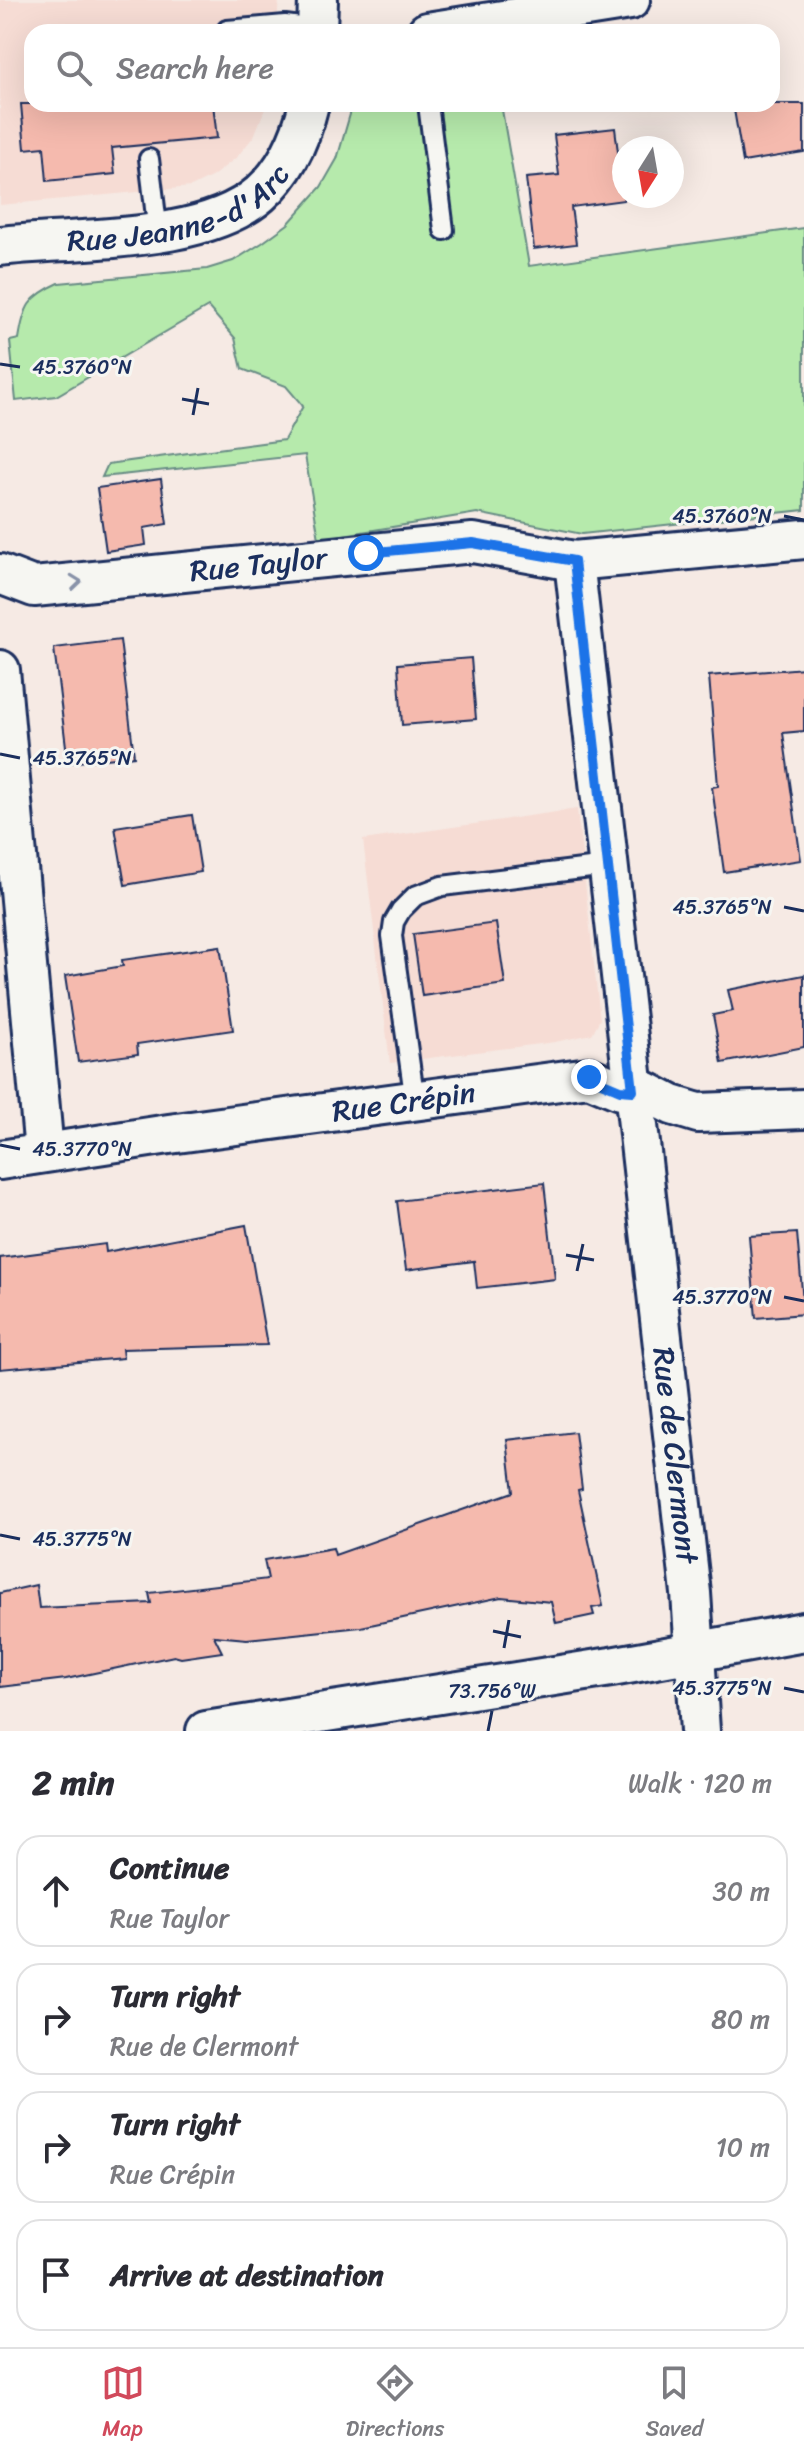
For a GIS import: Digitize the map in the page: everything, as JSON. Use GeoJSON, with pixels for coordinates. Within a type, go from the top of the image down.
{"type":"FeatureCollection","features":[{"type":"Feature","properties":{"kind":"street"},"geometry":{"type":"LineString","coordinates":[[478,24],[630,0]]}},
{"type":"Feature","properties":{"kind":"street","name":"Rue Jeanne-d'Arc"},"geometry":{"type":"LineString","coordinates":[[0,246],[158,233],[196,225],[242,207],[260,194],[286,162],[303,129],[307,112]]}},
{"type":"Feature","properties":{"kind":"street","name":"Rue Taylor"},"geometry":{"type":"LineString","coordinates":[[0,574],[34,587],[473,543],[574,561],[804,539]]}},
{"type":"Feature","properties":{"kind":"street","name":"Rue de Clermont"},"geometry":{"type":"LineString","coordinates":[[574,561],[695,1652],[700,1731]]}},
{"type":"Feature","properties":{"kind":"street"},"geometry":{"type":"LineString","coordinates":[[0,670],[44,1152]]}},
{"type":"Feature","properties":{"kind":"street","name":"Rue Crépin"},"geometry":{"type":"LineString","coordinates":[[0,1160],[589,1077],[620,1090],[645,1091],[672,1105],[698,1113],[804,1109]]}},
{"type":"Feature","properties":{"kind":"street"},"geometry":{"type":"LineString","coordinates":[[206,1731],[804,1632]]}},
{"type":"Feature","properties":{"kind":"lane"},"geometry":{"type":"LineString","coordinates":[[291,24],[317,20]]}},
{"type":"Feature","properties":{"kind":"lane"},"geometry":{"type":"LineString","coordinates":[[429,112],[444,230]]}},
{"type":"Feature","properties":{"kind":"lane"},"geometry":{"type":"LineString","coordinates":[[149,159],[158,233]]}},
{"type":"Feature","properties":{"kind":"lane"},"geometry":{"type":"LineString","coordinates":[[415,1102],[392,936],[394,922],[401,910],[415,896],[442,886],[607,866]]}},
{"type":"Feature","properties":{"kind":"shaded area"},"geometry":{"type":"Polygon","coordinates":[[[0,0],[279,0],[277,24],[24,24],[24,112],[264,112],[254,136],[237,157],[213,176],[191,187],[0,205],[0,0]]]}},
{"type":"Feature","properties":{"kind":"shaded area"},"geometry":{"type":"Polygon","coordinates":[[[577,809],[600,1019],[592,1034],[555,1042],[390,1063],[363,840],[577,809]]]}},
{"type":"Feature","properties":{"kind":"green space"},"geometry":{"type":"Polygon","coordinates":[[[351,112],[502,112],[529,266],[804,228],[804,510],[582,534],[477,513],[319,539],[305,455],[102,477],[108,464],[284,440],[303,406],[286,386],[242,369],[235,338],[208,307],[56,396],[16,401],[10,341],[19,339],[29,304],[40,293],[59,283],[207,269],[233,261],[288,224],[321,187],[337,159],[351,112]]]}},
{"type":"Feature","properties":{"kind":"building"},"geometry":{"type":"Polygon","coordinates":[[[21,104],[24,104],[24,112],[214,112],[217,138],[112,148],[115,174],[47,181],[44,147],[25,149],[21,104]]]}},
{"type":"Feature","properties":{"kind":"building"},"geometry":{"type":"Polygon","coordinates":[[[780,104],[804,104],[804,152],[743,162],[734,112],[780,112],[780,104]]]}},
{"type":"Feature","properties":{"kind":"building"},"geometry":{"type":"Polygon","coordinates":[[[615,128],[616,136],[612,136],[612,202],[571,207],[576,244],[534,249],[526,178],[559,175],[554,135],[615,128]]]}},
{"type":"Feature","properties":{"kind":"building"},"geometry":{"type":"Polygon","coordinates":[[[161,479],[167,524],[144,528],[146,545],[106,551],[97,488],[161,479]]]}},
{"type":"Feature","properties":{"kind":"building"},"geometry":{"type":"Polygon","coordinates":[[[120,640],[134,756],[68,763],[54,648],[120,640]]]}},
{"type":"Feature","properties":{"kind":"building"},"geometry":{"type":"Polygon","coordinates":[[[471,658],[476,719],[402,725],[398,664],[471,658]]]}},
{"type":"Feature","properties":{"kind":"building"},"geometry":{"type":"Polygon","coordinates":[[[804,668],[804,731],[783,733],[801,860],[724,872],[712,787],[718,786],[709,676],[804,668]]]}},
{"type":"Feature","properties":{"kind":"building"},"geometry":{"type":"Polygon","coordinates":[[[192,815],[201,872],[125,885],[115,827],[192,815]]]}},
{"type":"Feature","properties":{"kind":"building"},"geometry":{"type":"Polygon","coordinates":[[[496,923],[505,984],[422,996],[413,934],[496,923]]]}},
{"type":"Feature","properties":{"kind":"building"},"geometry":{"type":"Polygon","coordinates":[[[220,946],[233,1030],[137,1044],[138,1054],[78,1062],[65,976],[123,966],[122,960],[220,946]]]}},
{"type":"Feature","properties":{"kind":"building"},"geometry":{"type":"Polygon","coordinates":[[[804,975],[804,1047],[722,1063],[713,1015],[733,1011],[728,990],[804,975]]]}},
{"type":"Feature","properties":{"kind":"building"},"geometry":{"type":"Polygon","coordinates":[[[544,1183],[555,1279],[477,1288],[474,1261],[406,1270],[397,1201],[544,1183]]]}},
{"type":"Feature","properties":{"kind":"building"},"geometry":{"type":"Polygon","coordinates":[[[246,1225],[267,1345],[122,1349],[123,1358],[0,1369],[0,1258],[105,1244],[106,1252],[246,1225]]]}},
{"type":"Feature","properties":{"kind":"building"},"geometry":{"type":"Polygon","coordinates":[[[797,1233],[804,1314],[756,1318],[749,1236],[797,1233]]]}},
{"type":"Feature","properties":{"kind":"building"},"geometry":{"type":"Polygon","coordinates":[[[575,1432],[582,1489],[578,1490],[603,1606],[592,1608],[594,1615],[556,1623],[551,1602],[501,1597],[361,1627],[247,1639],[214,1636],[222,1652],[181,1658],[174,1656],[66,1679],[0,1687],[0,1593],[36,1585],[39,1608],[151,1603],[149,1593],[268,1579],[264,1560],[333,1548],[335,1555],[513,1492],[507,1440],[575,1432]]]}},
{"type":"Feature","properties":{"kind":"route"},"geometry":{"type":"LineString","coordinates":[[366,553],[473,543],[574,561],[633,1091],[620,1090],[589,1077]]}}]}
